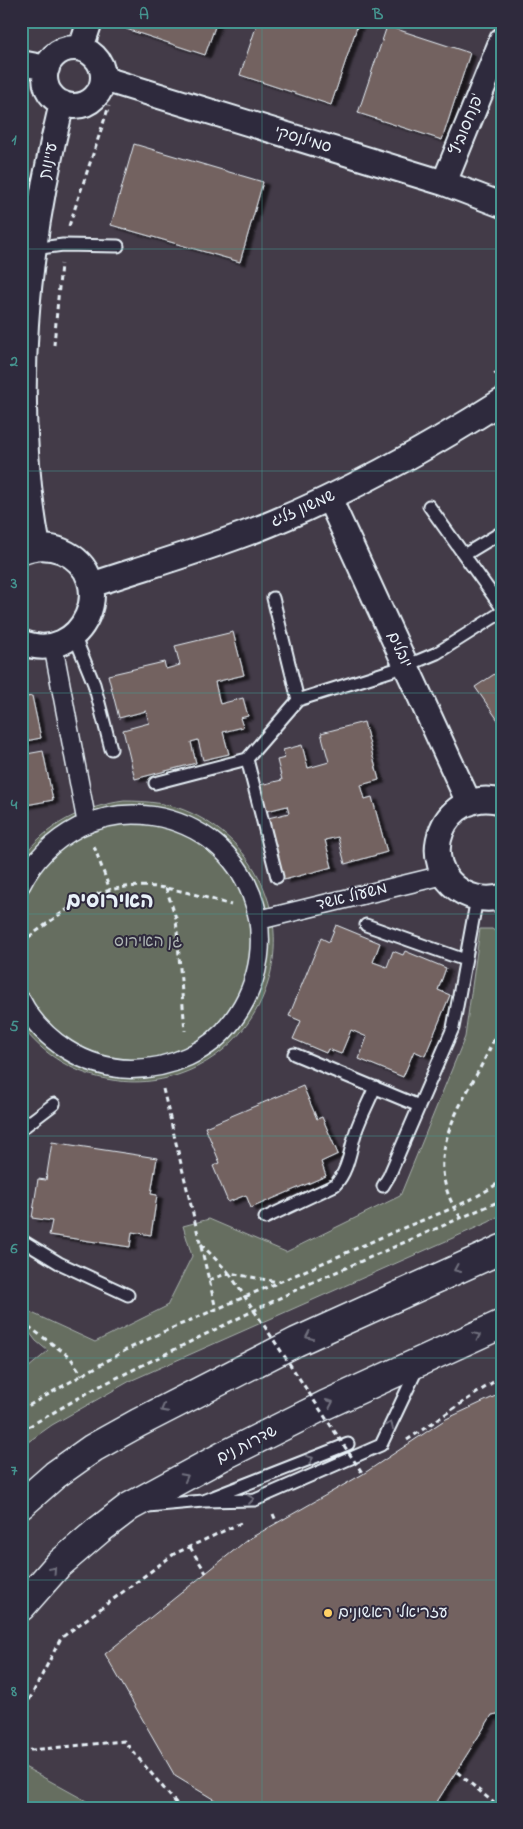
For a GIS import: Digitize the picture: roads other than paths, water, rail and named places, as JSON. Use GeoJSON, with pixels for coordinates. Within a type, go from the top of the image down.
{"type":"FeatureCollection","features":[{"type":"Feature","properties":{"kind":"main road"},"geometry":{"type":"LineString","coordinates":[[21,1505],[92,1448],[296,1342],[497,1249]]}},
{"type":"Feature","properties":{"kind":"main road","name":"שדרות נים"},"geometry":{"type":"LineString","coordinates":[[21,1607],[58,1565],[129,1507],[223,1456],[325,1405],[502,1324]]}},
{"type":"Feature","properties":{"kind":"street"},"geometry":{"type":"LineString","coordinates":[[82,48],[90,21]]}},
{"type":"Feature","properties":{"kind":"street","name":"פנחסוביץ'"},"geometry":{"type":"LineString","coordinates":[[444,183],[502,40]]}},
{"type":"Feature","properties":{"kind":"street"},"geometry":{"type":"LineString","coordinates":[[70,48],[82,48],[95,56],[110,81],[87,104],[78,106],[62,103],[51,95],[46,86],[47,68],[53,57],[61,51],[70,48]]}},
{"type":"Feature","properties":{"kind":"street"},"geometry":{"type":"LineString","coordinates":[[21,63],[47,68]]}},
{"type":"Feature","properties":{"kind":"street","name":"סמילנסקי"},"geometry":{"type":"LineString","coordinates":[[110,81],[444,183],[502,205]]}},
{"type":"Feature","properties":{"kind":"street","name":"עיינות"},"geometry":{"type":"LineString","coordinates":[[30,550],[30,500],[24,400],[25,349],[33,249],[42,190],[62,103]]}},
{"type":"Feature","properties":{"kind":"street","name":"שמשון זליג"},"geometry":{"type":"LineString","coordinates":[[91,585],[232,539],[329,498],[407,458],[502,401]]}},
{"type":"Feature","properties":{"kind":"street","name":"יובלים"},"geometry":{"type":"LineString","coordinates":[[329,498],[469,803]]}},
{"type":"Feature","properties":{"kind":"street"},"geometry":{"type":"LineString","coordinates":[[21,642],[38,646],[64,640],[84,624],[90,609],[92,593],[91,585],[81,565],[69,555],[54,548],[30,550]]}},
{"type":"Feature","properties":{"kind":"street"},"geometry":{"type":"LineString","coordinates":[[64,640],[87,824]]}},
{"type":"Feature","properties":{"kind":"street"},"geometry":{"type":"LineString","coordinates":[[492,904],[468,895],[454,887],[444,875],[437,845],[441,830],[450,816],[469,803],[484,800],[502,802]]}},
{"type":"Feature","properties":{"kind":"street"},"geometry":{"type":"LineString","coordinates":[[21,885],[39,858],[69,832],[105,818],[134,815],[164,818],[184,824],[202,834],[232,860],[252,894],[258,916],[261,952],[251,991],[241,1010],[229,1026],[215,1040],[187,1056],[144,1069],[104,1065],[84,1059],[66,1049],[36,1023],[21,1000]]}},
{"type":"Feature","properties":{"kind":"street","name":"משעול אשד"},"geometry":{"type":"LineString","coordinates":[[258,916],[444,875]]}},
{"type":"Feature","properties":{"kind":"lane"},"geometry":{"type":"LineString","coordinates":[[33,249],[63,245],[118,246]]}},
{"type":"Feature","properties":{"kind":"lane"},"geometry":{"type":"LineString","coordinates":[[429,506],[502,608]]}},
{"type":"Feature","properties":{"kind":"lane"},"geometry":{"type":"LineString","coordinates":[[464,556],[502,532]]}},
{"type":"Feature","properties":{"kind":"lane"},"geometry":{"type":"LineString","coordinates":[[273,598],[298,700]]}},
{"type":"Feature","properties":{"kind":"lane"},"geometry":{"type":"LineString","coordinates":[[155,783],[247,759],[298,700],[406,666],[437,653],[502,612]]}},
{"type":"Feature","properties":{"kind":"lane"},"geometry":{"type":"LineString","coordinates":[[64,640],[94,684],[111,749]]}},
{"type":"Feature","properties":{"kind":"lane"},"geometry":{"type":"LineString","coordinates":[[247,759],[277,878]]}},
{"type":"Feature","properties":{"kind":"lane"},"geometry":{"type":"LineString","coordinates":[[383,1186],[453,1028],[465,960],[492,904]]}},
{"type":"Feature","properties":{"kind":"lane"},"geometry":{"type":"LineString","coordinates":[[366,925],[465,960]]}},
{"type":"Feature","properties":{"kind":"lane"},"geometry":{"type":"LineString","coordinates":[[294,1054],[420,1106]]}},
{"type":"Feature","properties":{"kind":"lane"},"geometry":{"type":"LineString","coordinates":[[265,1218],[336,1185],[344,1173],[356,1130],[375,1087]]}},
{"type":"Feature","properties":{"kind":"lane"},"geometry":{"type":"LineString","coordinates":[[21,1129],[54,1104]]}},
{"type":"Feature","properties":{"kind":"lane"},"geometry":{"type":"LineString","coordinates":[[21,1240],[59,1263],[128,1295]]}},
{"type":"Feature","properties":{"kind":"lane"},"geometry":{"type":"LineString","coordinates":[[129,1507],[203,1501],[255,1500],[381,1445],[420,1363]]}},
{"type":"Feature","properties":{"kind":"lane"},"geometry":{"type":"LineString","coordinates":[[203,1501],[348,1444]]}},
{"type":"Feature","properties":{"kind":"place","name":"עזריאלי ראשונים"},"geometry":{"type":"Point","coordinates":[328,1613]}},
{"type":"Feature","properties":{"kind":"district","name":"האירוסים"},"geometry":{"type":"Point","coordinates":[110,902]}},
{"type":"Feature","properties":{"kind":"park label","name":"גן האירוס"},"geometry":{"type":"Point","coordinates":[148,942]}}]}
